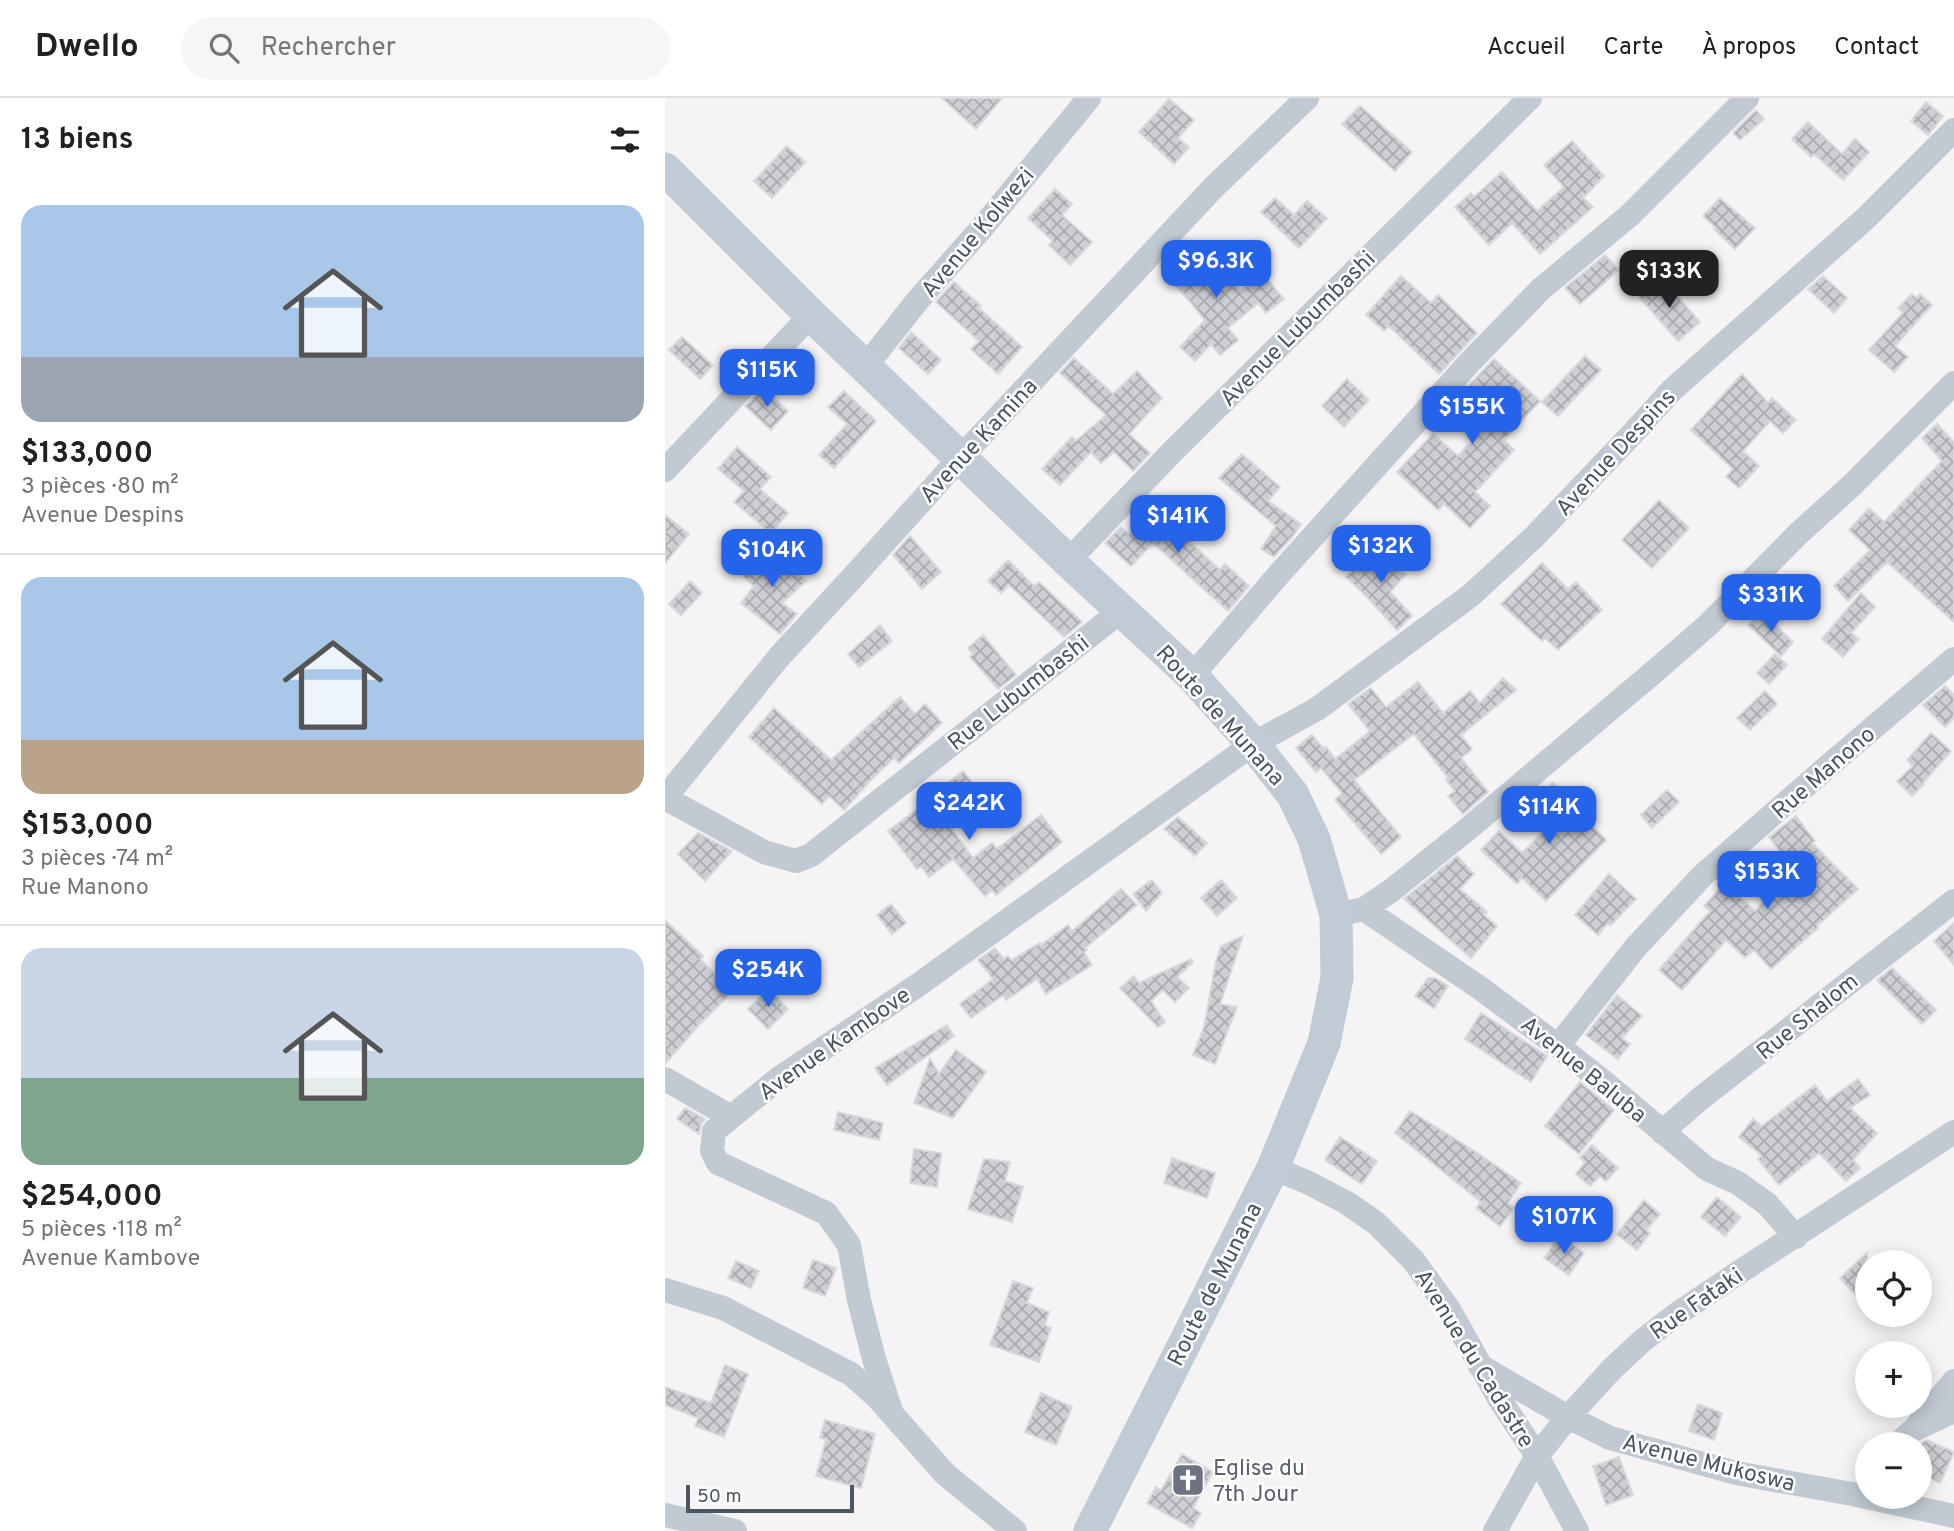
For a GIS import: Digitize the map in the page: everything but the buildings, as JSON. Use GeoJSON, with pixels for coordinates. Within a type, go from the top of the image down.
{"type":"FeatureCollection","features":[{"type":"Feature","properties":{"kind":"main road","name":"Route de Munana"},"geometry":{"type":"LineString","coordinates":[[665,169],[865,367],[1192,676],[1253,744],[1293,795],[1350,912],[1324,1043],[1273,1168],[1090,1531]]}},
{"type":"Feature","properties":{"kind":"street","name":"Avenue Kolwezi"},"geometry":{"type":"LineString","coordinates":[[865,367],[1089,98]]}},
{"type":"Feature","properties":{"kind":"street","name":"Avenue Kamina"},"geometry":{"type":"LineString","coordinates":[[665,798],[779,657],[961,457],[1214,187],[1307,98]]}},
{"type":"Feature","properties":{"kind":"street","name":"Avenue Lubumbashi"},"geometry":{"type":"LineString","coordinates":[[1068,561],[1210,414],[1530,98]]}},
{"type":"Feature","properties":{"kind":"street"},"geometry":{"type":"LineString","coordinates":[[1192,676],[1280,573],[1470,362],[1541,289],[1630,215],[1747,98]]}},
{"type":"Feature","properties":{"kind":"street","name":"Avenue Despins"},"geometry":{"type":"LineString","coordinates":[[1253,744],[1317,709],[1469,596],[1534,537],[1672,390],[1865,218],[1954,130]]}},
{"type":"Feature","properties":{"kind":"street"},"geometry":{"type":"LineString","coordinates":[[665,470],[811,315]]}},
{"type":"Feature","properties":{"kind":"street"},"geometry":{"type":"LineString","coordinates":[[1350,912],[1392,890],[1708,625],[1954,383]]}},
{"type":"Feature","properties":{"kind":"street","name":"Rue Lubumbashi"},"geometry":{"type":"LineString","coordinates":[[665,798],[764,852],[796,861],[811,855],[1121,611]]}},
{"type":"Feature","properties":{"kind":"street","name":"Rue Manono"},"geometry":{"type":"LineString","coordinates":[[1557,1046],[1635,948],[1703,875],[1954,659]]}},
{"type":"Feature","properties":{"kind":"street","name":"Avenue Kambove"},"geometry":{"type":"LineString","coordinates":[[892,1414],[862,1312],[849,1245],[826,1213],[718,1163],[712,1152],[714,1131],[778,1079],[918,985],[1253,744]]}},
{"type":"Feature","properties":{"kind":"street","name":"Rue Shalom"},"geometry":{"type":"LineString","coordinates":[[1662,1132],[1701,1098],[1954,901]]}},
{"type":"Feature","properties":{"kind":"street","name":"Avenue Baluba"},"geometry":{"type":"LineString","coordinates":[[1350,912],[1480,988],[1605,1083],[1707,1169],[1738,1183],[1767,1204],[1796,1237]]}},
{"type":"Feature","properties":{"kind":"street"},"geometry":{"type":"LineString","coordinates":[[665,1079],[731,1117]]}},
{"type":"Feature","properties":{"kind":"street","name":"Rue Fataki"},"geometry":{"type":"LineString","coordinates":[[1495,1531],[1537,1457],[1567,1417],[1642,1340],[1728,1280],[1954,1132]]}},
{"type":"Feature","properties":{"kind":"street","name":"Avenue du Cadastre"},"geometry":{"type":"LineString","coordinates":[[1273,1168],[1347,1203],[1376,1223],[1413,1260],[1448,1308],[1500,1401],[1537,1457],[1577,1531]]}},
{"type":"Feature","properties":{"kind":"street"},"geometry":{"type":"LineString","coordinates":[[665,1290],[723,1308],[851,1374],[877,1397],[945,1474],[1015,1531]]}},
{"type":"Feature","properties":{"kind":"street","name":"Avenue Mukoswa"},"geometry":{"type":"LineString","coordinates":[[1480,1366],[1567,1417],[1610,1438],[1736,1473],[1855,1485]]}},
{"type":"Feature","properties":{"kind":"street"},"geometry":{"type":"LineString","coordinates":[[1910,1432],[1954,1381]]}},
{"type":"Feature","properties":{"kind":"street"},"geometry":{"type":"LineString","coordinates":[[1915,1432],[1954,1411]]}},
{"type":"Feature","properties":{"kind":"street","name":"Avenue Mukoswa"},"geometry":{"type":"LineString","coordinates":[[1932,1509],[1954,1516]]}},
{"type":"Feature","properties":{"kind":"street"},"geometry":{"type":"LineString","coordinates":[[665,1515],[735,1531]]}},
{"type":"Feature","properties":{"kind":"place","name":"Eglise du 7th Jour"},"geometry":{"type":"Point","coordinates":[1188,1480]}}]}
